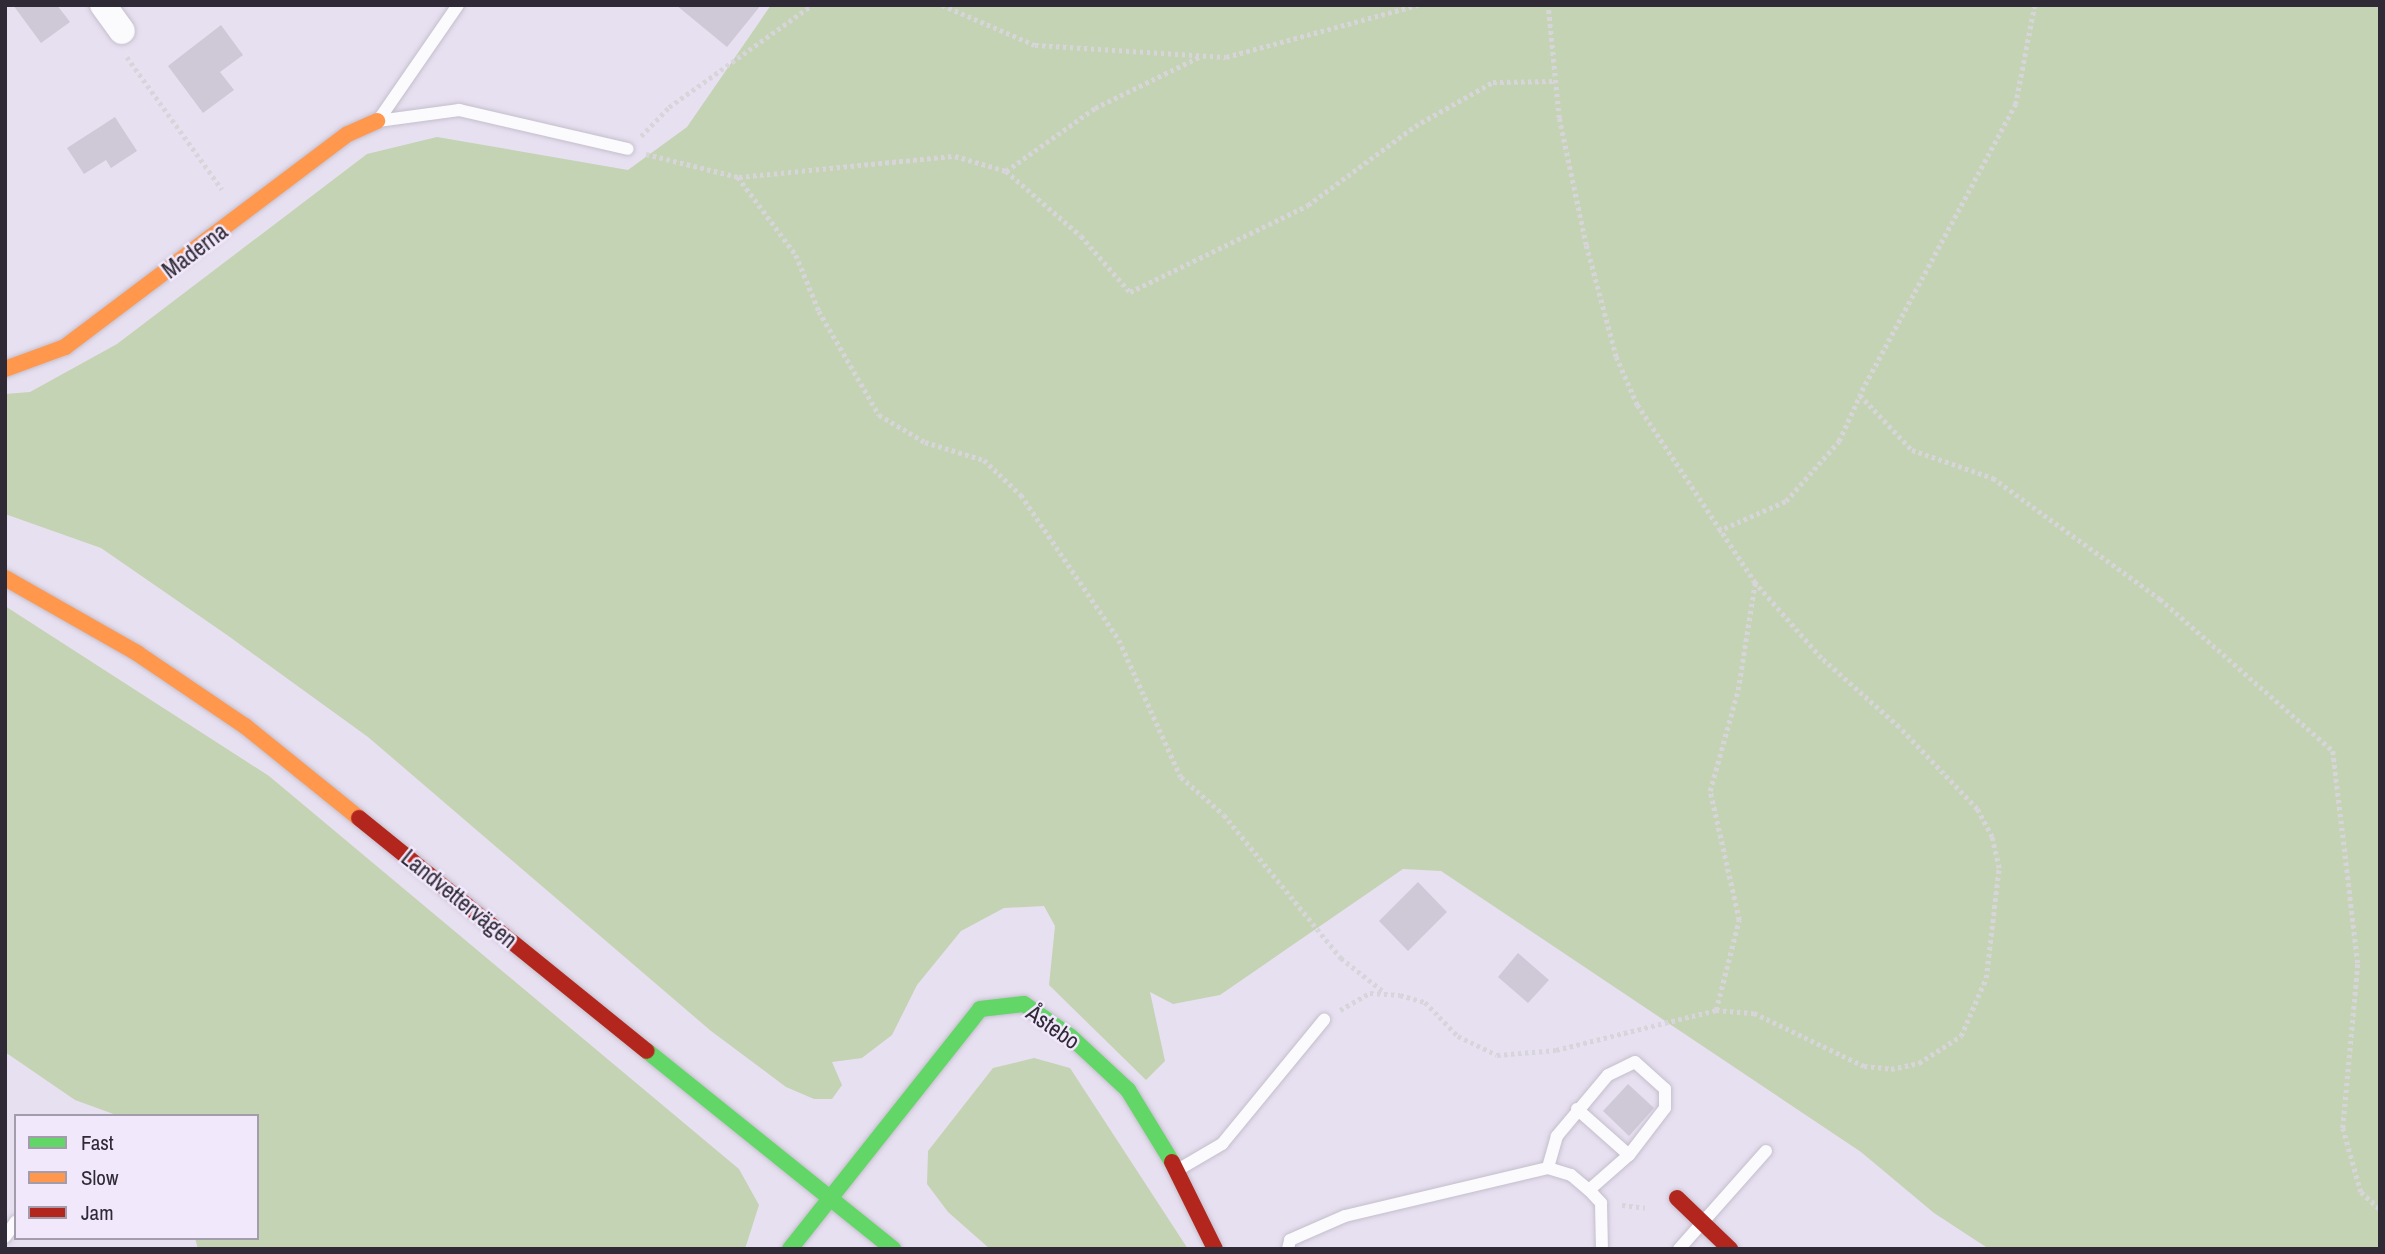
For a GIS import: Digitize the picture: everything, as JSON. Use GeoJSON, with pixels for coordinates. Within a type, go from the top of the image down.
{"type":"FeatureCollection","features":[{"type":"Feature","properties":{"kind":"street"},"geometry":{"type":"LineString","coordinates":[[103,5],[122,31]]}},
{"type":"Feature","properties":{"kind":"street","name":"Maderna"},"geometry":{"type":"LineString","coordinates":[[5,369],[65,346],[348,134],[377,121]]}},
{"type":"Feature","properties":{"kind":"street","name":"Landvettervägen"},"geometry":{"type":"LineString","coordinates":[[5,578],[137,653],[245,726],[893,1249]]}},
{"type":"Feature","properties":{"kind":"street","name":"Åstebo"},"geometry":{"type":"LineString","coordinates":[[790,1249],[980,1009],[1024,1004],[1072,1037],[1128,1090],[1178,1170],[1216,1249]]}},
{"type":"Feature","properties":{"kind":"street"},"geometry":{"type":"LineString","coordinates":[[1677,1198],[1730,1249]]}},
{"type":"Feature","properties":{"kind":"lane"},"geometry":{"type":"LineString","coordinates":[[377,121],[457,5]]}},
{"type":"Feature","properties":{"kind":"lane"},"geometry":{"type":"LineString","coordinates":[[377,121],[459,110],[628,149]]}},
{"type":"Feature","properties":{"kind":"lane"},"geometry":{"type":"LineString","coordinates":[[1178,1170],[1222,1144],[1324,1020]]}},
{"type":"Feature","properties":{"kind":"lane"},"geometry":{"type":"LineString","coordinates":[[1548,1168],[1557,1136],[1577,1110],[1608,1075],[1635,1062],[1665,1089],[1665,1108],[1629,1155],[1589,1190]]}},
{"type":"Feature","properties":{"kind":"lane"},"geometry":{"type":"LineString","coordinates":[[1577,1110],[1629,1155]]}},
{"type":"Feature","properties":{"kind":"lane"},"geometry":{"type":"LineString","coordinates":[[1679,1249],[1766,1151]]}},
{"type":"Feature","properties":{"kind":"lane"},"geometry":{"type":"LineString","coordinates":[[1288,1249],[1290,1240],[1345,1216],[1548,1168],[1571,1175],[1601,1203],[1602,1249]]}},
{"type":"Feature","properties":{"kind":"path"},"geometry":{"type":"LineString","coordinates":[[628,149],[669,107],[811,5]]}},
{"type":"Feature","properties":{"kind":"path"},"geometry":{"type":"LineString","coordinates":[[942,5],[1035,45],[1226,57],[1418,5]]}},
{"type":"Feature","properties":{"kind":"path"},"geometry":{"type":"LineString","coordinates":[[1324,1020],[1370,993],[1383,992],[1425,1002],[1458,1036],[1497,1055],[1556,1050],[1716,1010],[1782,1022],[1864,1066],[1891,1069],[1919,1063],[1961,1036],[1977,1009],[1998,901],[1994,847],[1977,809],[1899,727],[1821,657],[1755,583],[1718,531],[1637,405],[1616,357],[1583,232],[1555,80],[1548,5]]}},
{"type":"Feature","properties":{"kind":"path"},"geometry":{"type":"LineString","coordinates":[[1718,531],[1786,501],[1839,441],[1860,395],[2016,104],[2035,5]]}},
{"type":"Feature","properties":{"kind":"path"},"geometry":{"type":"LineString","coordinates":[[122,31],[128,59],[241,215]]}},
{"type":"Feature","properties":{"kind":"path"},"geometry":{"type":"LineString","coordinates":[[1006,171],[1095,108],[1202,55]]}},
{"type":"Feature","properties":{"kind":"path"},"geometry":{"type":"LineString","coordinates":[[628,149],[738,177],[955,156],[1006,171],[1081,236],[1130,292],[1308,205],[1415,125],[1493,82],[1555,80]]}},
{"type":"Feature","properties":{"kind":"path"},"geometry":{"type":"LineString","coordinates":[[738,177],[796,255],[819,311],[878,415],[925,442],[984,460],[1021,495],[1119,640],[1181,777],[1224,815],[1342,958],[1383,992]]}},
{"type":"Feature","properties":{"kind":"path"},"geometry":{"type":"LineString","coordinates":[[1860,395],[1912,450],[1993,478],[2160,599],[2333,751],[2358,964],[2343,1128],[2361,1192],[2380,1209]]}},
{"type":"Feature","properties":{"kind":"path"},"geometry":{"type":"LineString","coordinates":[[1716,1010],[1740,920],[1710,791],[1738,690],[1755,583]]}},
{"type":"Feature","properties":{"kind":"path"},"geometry":{"type":"LineString","coordinates":[[1601,1203],[1654,1209]]}},
{"type":"Feature","properties":{"kind":"green space"},"geometry":{"type":"Polygon","coordinates":[[[771,5],[2380,5],[2380,1249],[1989,1249],[1934,1213],[1861,1152],[1441,871],[1403,869],[1220,995],[1173,1004],[1150,992],[1165,1061],[1146,1080],[1049,985],[1055,926],[1044,906],[1004,908],[961,931],[917,985],[892,1035],[862,1058],[832,1062],[842,1085],[832,1099],[814,1099],[786,1087],[711,1031],[368,737],[227,635],[101,548],[5,514],[5,394],[30,392],[117,344],[367,154],[437,137],[628,170],[687,127],[771,5]]]}},
{"type":"Feature","properties":{"kind":"green space"},"geometry":{"type":"Polygon","coordinates":[[[5,606],[269,776],[739,1169],[759,1205],[745,1249],[198,1249],[196,1240],[259,1240],[259,1114],[114,1114],[75,1100],[5,1052],[5,606]]]}},
{"type":"Feature","properties":{"kind":"green space"},"geometry":{"type":"Polygon","coordinates":[[[1034,1058],[1070,1068],[1188,1249],[990,1249],[948,1212],[927,1184],[928,1151],[993,1068],[1034,1058]]]}},
{"type":"Feature","properties":{"kind":"building"},"geometry":{"type":"Polygon","coordinates":[[[13,5],[57,5],[70,22],[41,43],[13,5]]]}},
{"type":"Feature","properties":{"kind":"building"},"geometry":{"type":"Polygon","coordinates":[[[676,5],[761,5],[727,47],[676,5]]]}},
{"type":"Feature","properties":{"kind":"building"},"geometry":{"type":"Polygon","coordinates":[[[221,25],[243,55],[220,72],[234,90],[203,113],[168,66],[221,25]]]}},
{"type":"Feature","properties":{"kind":"building"},"geometry":{"type":"Polygon","coordinates":[[[115,117],[137,151],[111,168],[106,160],[84,174],[67,148],[115,117]]]}},
{"type":"Feature","properties":{"kind":"building"},"geometry":{"type":"Polygon","coordinates":[[[1418,882],[1447,912],[1408,951],[1379,921],[1418,882]]]}},
{"type":"Feature","properties":{"kind":"building"},"geometry":{"type":"Polygon","coordinates":[[[1518,953],[1549,980],[1528,1003],[1498,977],[1518,953]]]}},
{"type":"Feature","properties":{"kind":"building"},"geometry":{"type":"Polygon","coordinates":[[[1628,1084],[1654,1108],[1629,1136],[1603,1111],[1628,1084]]]}},
{"type":"Feature","properties":{"kind":"traffic: fast"},"geometry":{"type":"LineString","coordinates":[[790,1249],[980,1009],[1024,1004],[1071,1037],[1128,1090],[1172,1162]]}},
{"type":"Feature","properties":{"kind":"traffic: fast"},"geometry":{"type":"LineString","coordinates":[[647,1051],[893,1249]]}},
{"type":"Feature","properties":{"kind":"traffic: slow"},"geometry":{"type":"LineString","coordinates":[[5,369],[65,347],[348,134],[377,121]]}},
{"type":"Feature","properties":{"kind":"traffic: slow"},"geometry":{"type":"LineString","coordinates":[[5,578],[137,653],[245,726],[359,818]]}},
{"type":"Feature","properties":{"kind":"traffic: jam"},"geometry":{"type":"LineString","coordinates":[[359,818],[647,1051]]}},
{"type":"Feature","properties":{"kind":"traffic: jam"},"geometry":{"type":"LineString","coordinates":[[1172,1162],[1215,1249]]}},
{"type":"Feature","properties":{"kind":"traffic: jam"},"geometry":{"type":"LineString","coordinates":[[1677,1198],[1730,1249]]}}]}
